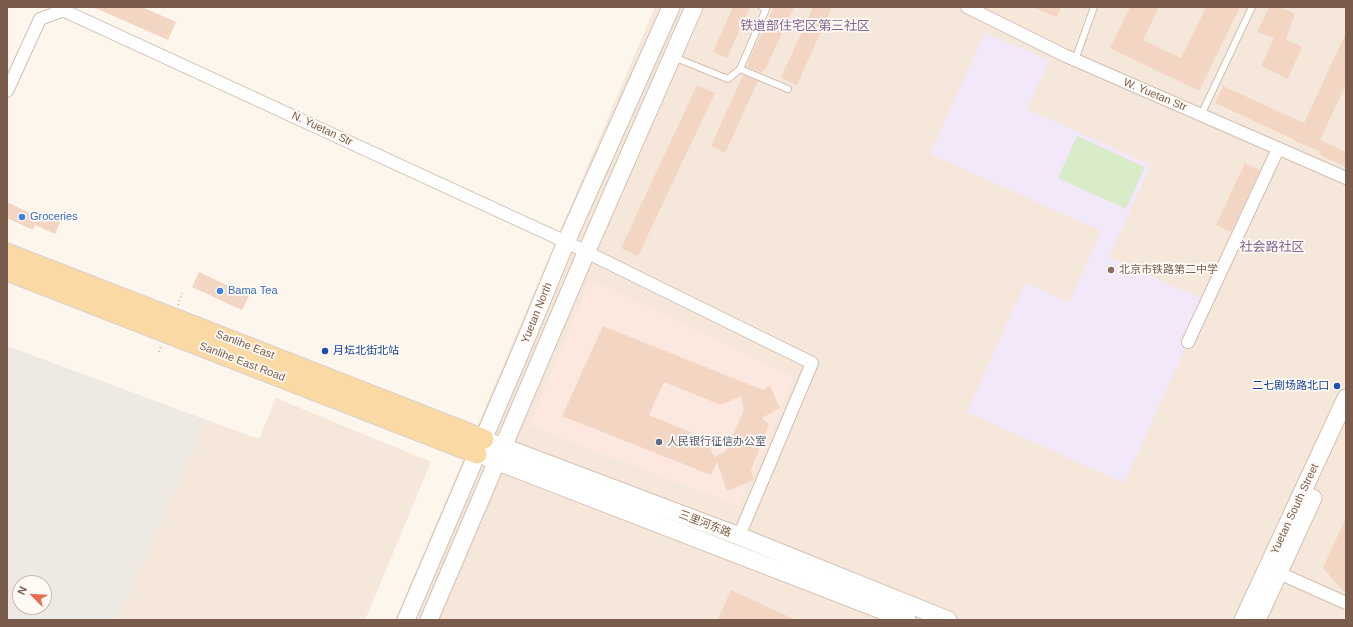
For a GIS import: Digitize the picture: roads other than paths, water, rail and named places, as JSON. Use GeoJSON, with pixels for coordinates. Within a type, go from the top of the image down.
{"type":"FeatureCollection","features":[{"type":"Feature","properties":{"kind":"main road","name":"Yuetan North"},"geometry":{"type":"LineString","coordinates":[[406,620],[566,242],[671,7]]}},
{"type":"Feature","properties":{"kind":"main road","name":"Yuetan North"},"geometry":{"type":"LineString","coordinates":[[429,620],[586,253],[694,7]]}},
{"type":"Feature","properties":{"kind":"main road","name":"Sanlihe East"},"geometry":{"type":"LineString","coordinates":[[7,252],[173,318],[312,370],[480,446]]}},
{"type":"Feature","properties":{"kind":"main road","name":"Sanlihe East Road"},"geometry":{"type":"LineString","coordinates":[[7,272],[480,446]]}},
{"type":"Feature","properties":{"kind":"main road","name":"Yuetan South Street"},"geometry":{"type":"LineString","coordinates":[[1243,620],[1346,398]]}},
{"type":"Feature","properties":{"kind":"main road","name":"Yuetan South Street"},"geometry":{"type":"LineString","coordinates":[[1257,620],[1346,425]]}},
{"type":"Feature","properties":{"kind":"main road","name":"三里河东路"},"geometry":{"type":"LineString","coordinates":[[480,446],[739,536],[948,620]]}},
{"type":"Feature","properties":{"kind":"main road","name":"三里河东路"},"geometry":{"type":"LineString","coordinates":[[500,454],[594,500],[907,620]]}},
{"type":"Feature","properties":{"kind":"street","name":"W. Yuetan Str"},"geometry":{"type":"LineString","coordinates":[[967,7],[1075,60],[1346,178]]}},
{"type":"Feature","properties":{"kind":"street","name":"N. Yuetan Str"},"geometry":{"type":"LineString","coordinates":[[62,8],[566,242],[812,363],[739,536]]}},
{"type":"Feature","properties":{"kind":"street"},"geometry":{"type":"LineString","coordinates":[[7,91],[40,19],[62,8]]}},
{"type":"Feature","properties":{"kind":"street"},"geometry":{"type":"LineString","coordinates":[[1188,342],[1278,149]]}},
{"type":"Feature","properties":{"kind":"street"},"geometry":{"type":"LineString","coordinates":[[1279,573],[1346,603]]}},
{"type":"Feature","properties":{"kind":"lane"},"geometry":{"type":"LineString","coordinates":[[671,58],[681,60],[728,79],[740,69],[766,9],[762,7]]}},
{"type":"Feature","properties":{"kind":"lane"},"geometry":{"type":"LineString","coordinates":[[1075,60],[1094,7]]}},
{"type":"Feature","properties":{"kind":"lane"},"geometry":{"type":"LineString","coordinates":[[1201,115],[1252,7]]}},
{"type":"Feature","properties":{"kind":"lane"},"geometry":{"type":"LineString","coordinates":[[740,69],[788,89]]}},
{"type":"Feature","properties":{"kind":"place","name":"Groceries"},"geometry":{"type":"Point","coordinates":[22,217]}},
{"type":"Feature","properties":{"kind":"place","name":"北京市铁路第二中学"},"geometry":{"type":"Point","coordinates":[1111,270]}},
{"type":"Feature","properties":{"kind":"place","name":"Bama Tea"},"geometry":{"type":"Point","coordinates":[220,291]}},
{"type":"Feature","properties":{"kind":"place","name":"月坛北街北站"},"geometry":{"type":"Point","coordinates":[325,351]}},
{"type":"Feature","properties":{"kind":"place","name":"二七剧场路北口"},"geometry":{"type":"Point","coordinates":[1337,386]}},
{"type":"Feature","properties":{"kind":"place","name":"人民银行征信办公室"},"geometry":{"type":"Point","coordinates":[659,442]}},
{"type":"Feature","properties":{"kind":"district","name":"铁道部住宅区第三社区"},"geometry":{"type":"Point","coordinates":[805,26]}},
{"type":"Feature","properties":{"kind":"district","name":"社会路社区"},"geometry":{"type":"Point","coordinates":[1272,247]}}]}
